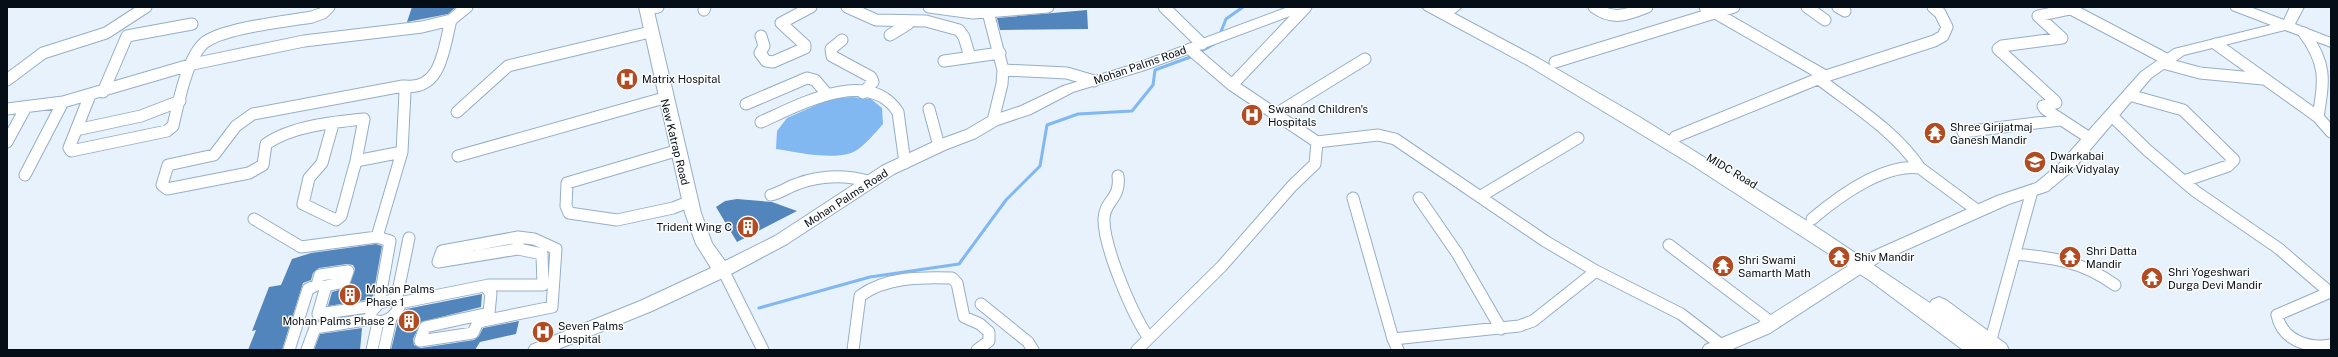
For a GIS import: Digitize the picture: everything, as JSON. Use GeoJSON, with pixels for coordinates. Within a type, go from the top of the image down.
{"type":"FeatureCollection","features":[{"type":"Feature","properties":{"kind":"main road","name":"MIDC Road"},"geometry":{"type":"LineString","coordinates":[[1447,9],[1555,62],[1675,137],[1812,219],[1868,262],[1989,348]]}},
{"type":"Feature","properties":{"kind":"main road","name":"MIDC Road"},"geometry":{"type":"LineString","coordinates":[[1447,9],[1868,262]]}},
{"type":"Feature","properties":{"kind":"street"},"geometry":{"type":"LineString","coordinates":[[7,80],[43,53],[106,34],[137,11],[146,7]]}},
{"type":"Feature","properties":{"kind":"street"},"geometry":{"type":"LineString","coordinates":[[90,95],[69,148],[71,151],[167,131],[173,126],[193,64],[205,42],[214,37],[312,17],[323,13],[328,7]]}},
{"type":"Feature","properties":{"kind":"street"},"geometry":{"type":"LineString","coordinates":[[7,109],[63,102],[102,92],[193,64],[304,41],[422,26],[451,20],[467,7]]}},
{"type":"Feature","properties":{"kind":"street"},"geometry":{"type":"LineString","coordinates":[[761,36],[764,46],[760,53],[770,62],[805,48],[805,44],[780,23],[811,7]]}},
{"type":"Feature","properties":{"kind":"street"},"geometry":{"type":"LineString","coordinates":[[847,7],[876,21],[891,24],[923,21],[959,30],[964,38],[970,57]]}},
{"type":"Feature","properties":{"kind":"street"},"geometry":{"type":"LineString","coordinates":[[936,8],[950,13],[988,12],[1006,9],[1048,7]]}},
{"type":"Feature","properties":{"kind":"street"},"geometry":{"type":"LineString","coordinates":[[1164,7],[1198,47],[1203,60],[1232,85],[1316,142],[1378,135],[1395,139],[1481,196],[1545,241],[1596,271],[1680,314],[1720,348],[1772,323],[1868,262],[1978,212],[2042,187],[2066,167],[2112,116],[2146,75],[2179,52],[2286,26],[2292,20],[2297,7]]}},
{"type":"Feature","properties":{"kind":"street"},"geometry":{"type":"LineString","coordinates":[[1198,47],[1252,24],[1301,7]]}},
{"type":"Feature","properties":{"kind":"street"},"geometry":{"type":"LineString","coordinates":[[1232,85],[1306,7]]}},
{"type":"Feature","properties":{"kind":"street"},"geometry":{"type":"LineString","coordinates":[[1594,7],[1607,16],[1614,18],[1647,7]]}},
{"type":"Feature","properties":{"kind":"street"},"geometry":{"type":"LineString","coordinates":[[1705,7],[1825,76],[1821,78]]}},
{"type":"Feature","properties":{"kind":"street"},"geometry":{"type":"LineString","coordinates":[[1555,62],[1734,7]]}},
{"type":"Feature","properties":{"kind":"street"},"geometry":{"type":"LineString","coordinates":[[1807,7],[1825,20]]}},
{"type":"Feature","properties":{"kind":"street"},"geometry":{"type":"LineString","coordinates":[[1675,137],[1821,78],[1934,41],[1943,36],[1947,27],[1940,13],[1933,7]]}},
{"type":"Feature","properties":{"kind":"street"},"geometry":{"type":"LineString","coordinates":[[2237,7],[2331,43]]}},
{"type":"Feature","properties":{"kind":"street","name":"New Katrap Road"},"geometry":{"type":"LineString","coordinates":[[650,8],[650,32],[664,98],[679,150],[688,202],[712,260],[723,270]]}},
{"type":"Feature","properties":{"kind":"street"},"geometry":{"type":"LineString","coordinates":[[2091,139],[2043,108],[2055,101],[1998,49],[2002,46],[2062,38],[2038,16],[2068,8],[2166,61],[2200,73],[2264,79]]}},
{"type":"Feature","properties":{"kind":"street"},"geometry":{"type":"LineString","coordinates":[[988,12],[1000,53],[1003,70],[1002,84],[993,121]]}},
{"type":"Feature","properties":{"kind":"street"},"geometry":{"type":"LineString","coordinates":[[333,124],[322,163],[309,178],[303,204],[336,220],[339,218],[356,164],[365,119],[333,124],[277,136],[266,144],[263,165],[249,173],[167,189],[162,185],[168,165],[214,155],[236,126],[253,114],[405,86],[412,88],[426,83],[434,77],[438,70],[451,20]]}},
{"type":"Feature","properties":{"kind":"street"},"geometry":{"type":"LineString","coordinates":[[890,35],[909,23]]}},
{"type":"Feature","properties":{"kind":"street"},"geometry":{"type":"LineString","coordinates":[[102,92],[127,36],[192,24]]}},
{"type":"Feature","properties":{"kind":"street"},"geometry":{"type":"LineString","coordinates":[[458,112],[508,66],[650,32]]}},
{"type":"Feature","properties":{"kind":"street"},"geometry":{"type":"LineString","coordinates":[[2304,33],[2321,56],[2323,67],[2318,118]]}},
{"type":"Feature","properties":{"kind":"street"},"geometry":{"type":"LineString","coordinates":[[842,40],[831,49],[832,56],[871,77],[873,82],[863,93]]}},
{"type":"Feature","properties":{"kind":"street"},"geometry":{"type":"LineString","coordinates":[[2216,44],[2318,118],[2331,132]]}},
{"type":"Feature","properties":{"kind":"street","name":"Mohan Palms Road"},"geometry":{"type":"LineString","coordinates":[[538,350],[646,306],[723,270],[781,240],[888,170],[939,146],[971,134],[993,121],[1026,110],[1068,89],[1198,47]]}},
{"type":"Feature","properties":{"kind":"street"},"geometry":{"type":"LineString","coordinates":[[944,61],[1000,53]]}},
{"type":"Feature","properties":{"kind":"street"},"geometry":{"type":"LineString","coordinates":[[1276,114],[1365,59]]}},
{"type":"Feature","properties":{"kind":"street"},"geometry":{"type":"LineString","coordinates":[[1003,70],[1041,70],[1067,73],[1094,81]]}},
{"type":"Feature","properties":{"kind":"street"},"geometry":{"type":"LineString","coordinates":[[746,104],[807,78],[816,80],[827,94]]}},
{"type":"Feature","properties":{"kind":"street"},"geometry":{"type":"LineString","coordinates":[[1821,78],[1902,145],[1917,160],[1920,168],[1978,212]]}},
{"type":"Feature","properties":{"kind":"street"},"geometry":{"type":"LineString","coordinates":[[377,237],[400,155],[405,86]]}},
{"type":"Feature","properties":{"kind":"street"},"geometry":{"type":"LineString","coordinates":[[761,122],[827,94],[863,93],[884,98],[890,101],[898,111],[905,163]]}},
{"type":"Feature","properties":{"kind":"street"},"geometry":{"type":"LineString","coordinates":[[2129,95],[2158,105],[2183,110],[2234,160],[2228,166],[2184,181]]}},
{"type":"Feature","properties":{"kind":"street"},"geometry":{"type":"LineString","coordinates":[[458,156],[664,98]]}},
{"type":"Feature","properties":{"kind":"street"},"geometry":{"type":"LineString","coordinates":[[76,130],[142,116],[180,101]]}},
{"type":"Feature","properties":{"kind":"street"},"geometry":{"type":"LineString","coordinates":[[25,175],[63,102]]}},
{"type":"Feature","properties":{"kind":"street"},"geometry":{"type":"LineString","coordinates":[[7,142],[26,107]]}},
{"type":"Feature","properties":{"kind":"street"},"geometry":{"type":"LineString","coordinates":[[929,109],[939,146]]}},
{"type":"Feature","properties":{"kind":"street"},"geometry":{"type":"LineString","coordinates":[[2112,116],[2142,146],[2184,181],[2278,248],[2329,292],[2277,316],[2279,325],[2290,335],[2310,346],[2325,347]]}},
{"type":"Feature","properties":{"kind":"street"},"geometry":{"type":"LineString","coordinates":[[1963,132],[2060,120]]}},
{"type":"Feature","properties":{"kind":"street"},"geometry":{"type":"LineString","coordinates":[[1481,196],[1578,138]]}},
{"type":"Feature","properties":{"kind":"street"},"geometry":{"type":"LineString","coordinates":[[1137,350],[1148,337],[1222,266],[1266,214],[1315,164],[1316,142]]}},
{"type":"Feature","properties":{"kind":"street"},"geometry":{"type":"LineString","coordinates":[[679,150],[567,183],[566,206],[569,213],[617,220],[673,208],[688,202]]}},
{"type":"Feature","properties":{"kind":"street"},"geometry":{"type":"LineString","coordinates":[[356,164],[400,155]]}},
{"type":"Feature","properties":{"kind":"street"},"geometry":{"type":"LineString","coordinates":[[1812,219],[1830,203],[1861,184],[1906,168],[1920,168]]}},
{"type":"Feature","properties":{"kind":"street"},"geometry":{"type":"LineString","coordinates":[[770,195],[799,183],[842,176],[860,178],[871,182]]}},
{"type":"Feature","properties":{"kind":"street"},"geometry":{"type":"LineString","coordinates":[[1118,176],[1120,187],[1118,194],[1109,203],[1104,218],[1106,237],[1129,304],[1148,337]]}},
{"type":"Feature","properties":{"kind":"street"},"geometry":{"type":"LineString","coordinates":[[1989,348],[2032,191]]}},
{"type":"Feature","properties":{"kind":"street"},"geometry":{"type":"LineString","coordinates":[[1353,198],[1396,345],[1501,330],[1533,321],[1596,271]]}},
{"type":"Feature","properties":{"kind":"street"},"geometry":{"type":"LineString","coordinates":[[1418,198],[1457,253],[1501,330]]}},
{"type":"Feature","properties":{"kind":"street"},"geometry":{"type":"LineString","coordinates":[[254,219],[301,247],[377,237],[391,243],[377,305],[371,312],[375,320],[372,350]]}},
{"type":"Feature","properties":{"kind":"street"},"geometry":{"type":"LineString","coordinates":[[384,350],[391,318],[399,310],[397,302],[409,238]]}},
{"type":"Feature","properties":{"kind":"street"},"geometry":{"type":"LineString","coordinates":[[289,350],[308,289],[316,285],[320,275],[348,272],[344,282],[327,285],[318,314],[377,305],[388,300],[397,302],[489,285],[543,285],[542,254],[518,243],[442,251],[438,262],[518,243],[534,239],[556,249],[552,307],[488,316],[425,327],[420,341],[473,333],[478,322],[488,316]]}},
{"type":"Feature","properties":{"kind":"street"},"geometry":{"type":"LineString","coordinates":[[1669,245],[1772,323]]}},
{"type":"Feature","properties":{"kind":"street"},"geometry":{"type":"LineString","coordinates":[[2014,254],[2060,258],[2079,263],[2096,270],[2115,285]]}},
{"type":"Feature","properties":{"kind":"street"},"geometry":{"type":"LineString","coordinates":[[723,270],[763,350]]}},
{"type":"Feature","properties":{"kind":"street"},"geometry":{"type":"LineString","coordinates":[[853,350],[860,296],[866,290],[882,284],[940,278],[952,278],[957,283],[964,317],[980,324],[989,332],[989,340],[977,350]]}},
{"type":"Feature","properties":{"kind":"street"},"geometry":{"type":"LineString","coordinates":[[488,316],[491,293],[488,290],[489,285]]}},
{"type":"Feature","properties":{"kind":"street"},"geometry":{"type":"LineString","coordinates":[[981,304],[1028,342],[1033,350]]}},
{"type":"Feature","properties":{"kind":"street"},"geometry":{"type":"LineString","coordinates":[[307,350],[314,328],[391,318]]}},
{"type":"Feature","properties":{"kind":"water"},"geometry":{"type":"Polygon","coordinates":[[[852,97],[871,99],[882,108],[883,124],[868,141],[857,150],[849,154],[829,156],[776,149],[777,131],[787,118],[830,99],[852,97]]]}},
{"type":"Feature","properties":{"kind":"building"},"geometry":{"type":"Polygon","coordinates":[[[412,7],[456,7],[448,14],[407,22],[412,7]]]}},
{"type":"Feature","properties":{"kind":"building"},"geometry":{"type":"Polygon","coordinates":[[[1087,10],[1088,29],[1000,30],[997,18],[1087,10]]]}},
{"type":"Feature","properties":{"kind":"building","name":"Trident Wing C"},"geometry":{"type":"Polygon","coordinates":[[[737,199],[772,202],[797,211],[737,242],[716,207],[725,201],[737,199]]]}},
{"type":"Feature","properties":{"kind":"building","name":"Mohan Palms Phase 1"},"geometry":{"type":"Polygon","coordinates":[[[376,244],[382,246],[373,296],[366,300],[328,306],[332,292],[349,287],[355,269],[353,265],[347,264],[319,268],[313,273],[311,280],[303,283],[282,350],[248,350],[256,330],[252,331],[269,287],[281,285],[292,259],[311,253],[376,244]]]}},
{"type":"Feature","properties":{"kind":"building","name":"Mohan Palms Phase 2"},"geometry":{"type":"Polygon","coordinates":[[[482,294],[481,307],[421,322],[413,339],[414,345],[421,348],[474,340],[479,336],[483,328],[519,321],[516,334],[480,342],[475,350],[391,350],[398,321],[406,309],[482,294]]]}},
{"type":"Feature","properties":{"kind":"building","name":"Mohan Palms Phase 1"},"geometry":{"type":"Polygon","coordinates":[[[362,328],[360,350],[314,350],[320,334],[362,328]]]}},
{"type":"Feature","properties":{"kind":"waterway"},"geometry":{"type":"LineString","coordinates":[[1220,34],[1226,19],[1243,7]]}},
{"type":"Feature","properties":{"kind":"waterway"},"geometry":{"type":"LineString","coordinates":[[1198,53],[1214,44]]}},
{"type":"Feature","properties":{"kind":"waterway"},"geometry":{"type":"LineString","coordinates":[[759,308],[870,277],[959,264],[1006,200],[1040,166],[1047,125],[1078,114],[1132,111],[1153,85],[1155,70],[1193,56]]}},
{"type":"Feature","properties":{"kind":"place","name":"Matrix Hospital"},"geometry":{"type":"Point","coordinates":[627,79]}},
{"type":"Feature","properties":{"kind":"place","name":"Swanand Children's Hospitals"},"geometry":{"type":"Point","coordinates":[1252,115]}},
{"type":"Feature","properties":{"kind":"place","name":"Shree Girijatmaj Ganesh Mandir"},"geometry":{"type":"Point","coordinates":[1935,133]}},
{"type":"Feature","properties":{"kind":"place","name":"Dwarkabai Naik Vidyalay"},"geometry":{"type":"Point","coordinates":[2035,162]}},
{"type":"Feature","properties":{"kind":"place","name":"Trident Wing C"},"geometry":{"type":"Point","coordinates":[748,227]}},
{"type":"Feature","properties":{"kind":"place","name":"Shiv Mandir"},"geometry":{"type":"Point","coordinates":[1839,257]}},
{"type":"Feature","properties":{"kind":"place","name":"Shri Datta Mandir"},"geometry":{"type":"Point","coordinates":[2070,257]}},
{"type":"Feature","properties":{"kind":"place","name":"Shri Swami Samarth Math"},"geometry":{"type":"Point","coordinates":[1723,266]}},
{"type":"Feature","properties":{"kind":"place","name":"Shri Yogeshwari Durga Devi Mandir"},"geometry":{"type":"Point","coordinates":[2152,278]}},
{"type":"Feature","properties":{"kind":"place","name":"Mohan Palms Phase 1"},"geometry":{"type":"Point","coordinates":[350,295]}},
{"type":"Feature","properties":{"kind":"place","name":"Mohan Palms Phase 2"},"geometry":{"type":"Point","coordinates":[409,321]}},
{"type":"Feature","properties":{"kind":"place","name":"Seven Palms Hospital"},"geometry":{"type":"Point","coordinates":[543,332]}}]}
